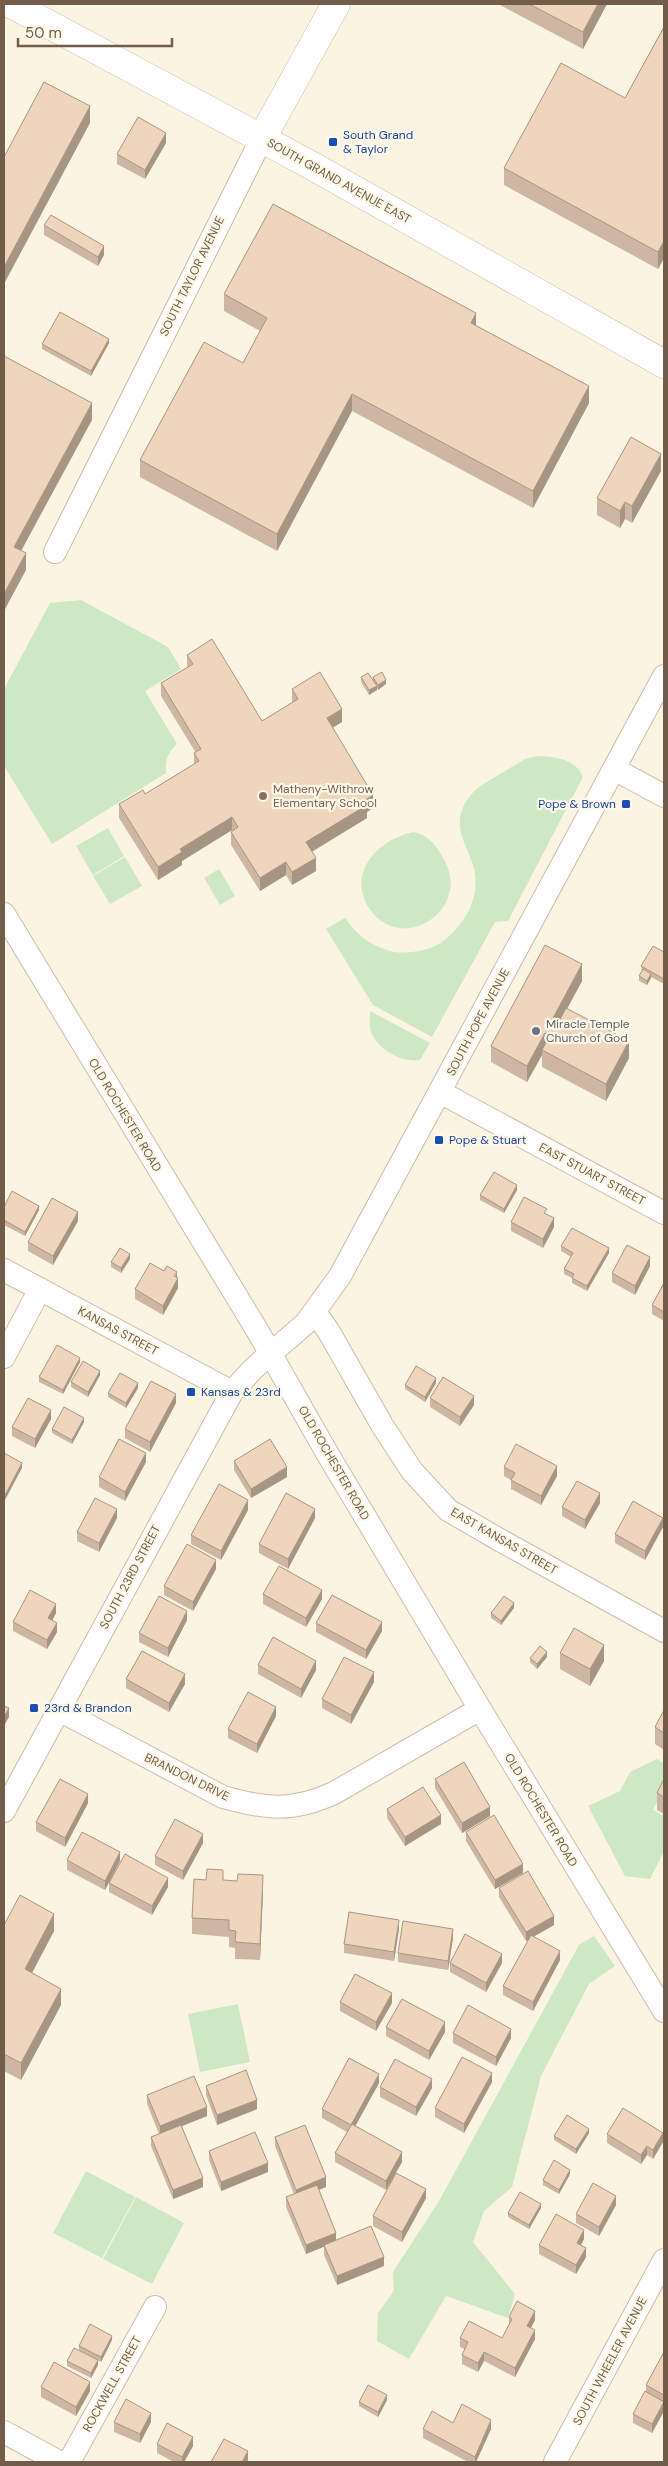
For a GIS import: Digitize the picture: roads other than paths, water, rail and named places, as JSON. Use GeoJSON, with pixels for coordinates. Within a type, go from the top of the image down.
{"type":"FeatureCollection","features":[{"type":"Feature","properties":{"kind":"main road","name":"SOUTH GRAND AVENUE EAST"},"geometry":{"type":"LineString","coordinates":[[11,4],[262,138],[664,364]]}},
{"type":"Feature","properties":{"kind":"main road","name":"SOUTH TAYLOR AVENUE"},"geometry":{"type":"LineString","coordinates":[[262,138],[336,4]]}},
{"type":"Feature","properties":{"kind":"street","name":"SOUTH TAYLOR AVENUE"},"geometry":{"type":"LineString","coordinates":[[55,552],[262,138]]}},
{"type":"Feature","properties":{"kind":"street","name":"SOUTH POPE AVENUE"},"geometry":{"type":"LineString","coordinates":[[271,1355],[291,1338],[330,1294],[354,1253],[664,676]]}},
{"type":"Feature","properties":{"kind":"street"},"geometry":{"type":"LineString","coordinates":[[614,768],[664,796]]}},
{"type":"Feature","properties":{"kind":"street","name":"OLD ROCHESTER ROAD"},"geometry":{"type":"LineString","coordinates":[[4,914],[271,1355],[480,1709],[664,2011]]}},
{"type":"Feature","properties":{"kind":"street","name":"EAST STUART STREET"},"geometry":{"type":"LineString","coordinates":[[440,1092],[664,1213]]}},
{"type":"Feature","properties":{"kind":"street","name":"KANSAS STREET"},"geometry":{"type":"LineString","coordinates":[[4,1270],[232,1392]]}},
{"type":"Feature","properties":{"kind":"street"},"geometry":{"type":"LineString","coordinates":[[4,1356],[40,1289]]}},
{"type":"Feature","properties":{"kind":"street","name":"EAST KANSAS STREET"},"geometry":{"type":"LineString","coordinates":[[315,1312],[329,1332],[382,1425],[412,1471],[448,1510],[664,1631]]}},
{"type":"Feature","properties":{"kind":"street","name":"SOUTH 23RD STREET"},"geometry":{"type":"LineString","coordinates":[[4,1811],[232,1392],[253,1369],[271,1355]]}},
{"type":"Feature","properties":{"kind":"street","name":"BRANDON DRIVE"},"geometry":{"type":"LineString","coordinates":[[59,1710],[223,1797],[248,1804],[276,1808],[312,1803],[352,1783],[480,1709]]}},
{"type":"Feature","properties":{"kind":"street","name":"SOUTH WHEELER AVENUE"},"geometry":{"type":"LineString","coordinates":[[554,2462],[664,2260]]}},
{"type":"Feature","properties":{"kind":"street","name":"ROCKWELL STREET"},"geometry":{"type":"LineString","coordinates":[[69,2462],[155,2307]]}},
{"type":"Feature","properties":{"kind":"street"},"geometry":{"type":"LineString","coordinates":[[4,2432],[58,2462]]}},
{"type":"Feature","properties":{"kind":"place","name":"South Grand & Taylor"},"geometry":{"type":"Point","coordinates":[333,142]}},
{"type":"Feature","properties":{"kind":"place","name":"Matheny-Withrow Elementary School"},"geometry":{"type":"Point","coordinates":[263,796]}},
{"type":"Feature","properties":{"kind":"place","name":"Pope & Brown"},"geometry":{"type":"Point","coordinates":[626,804]}},
{"type":"Feature","properties":{"kind":"place","name":"Miracle Temple Church of God"},"geometry":{"type":"Point","coordinates":[536,1031]}},
{"type":"Feature","properties":{"kind":"place","name":"Pope & Stuart"},"geometry":{"type":"Point","coordinates":[439,1140]}},
{"type":"Feature","properties":{"kind":"place","name":"Kansas & 23rd"},"geometry":{"type":"Point","coordinates":[191,1392]}},
{"type":"Feature","properties":{"kind":"place","name":"23rd & Brandon"},"geometry":{"type":"Point","coordinates":[34,1708]}}]}
